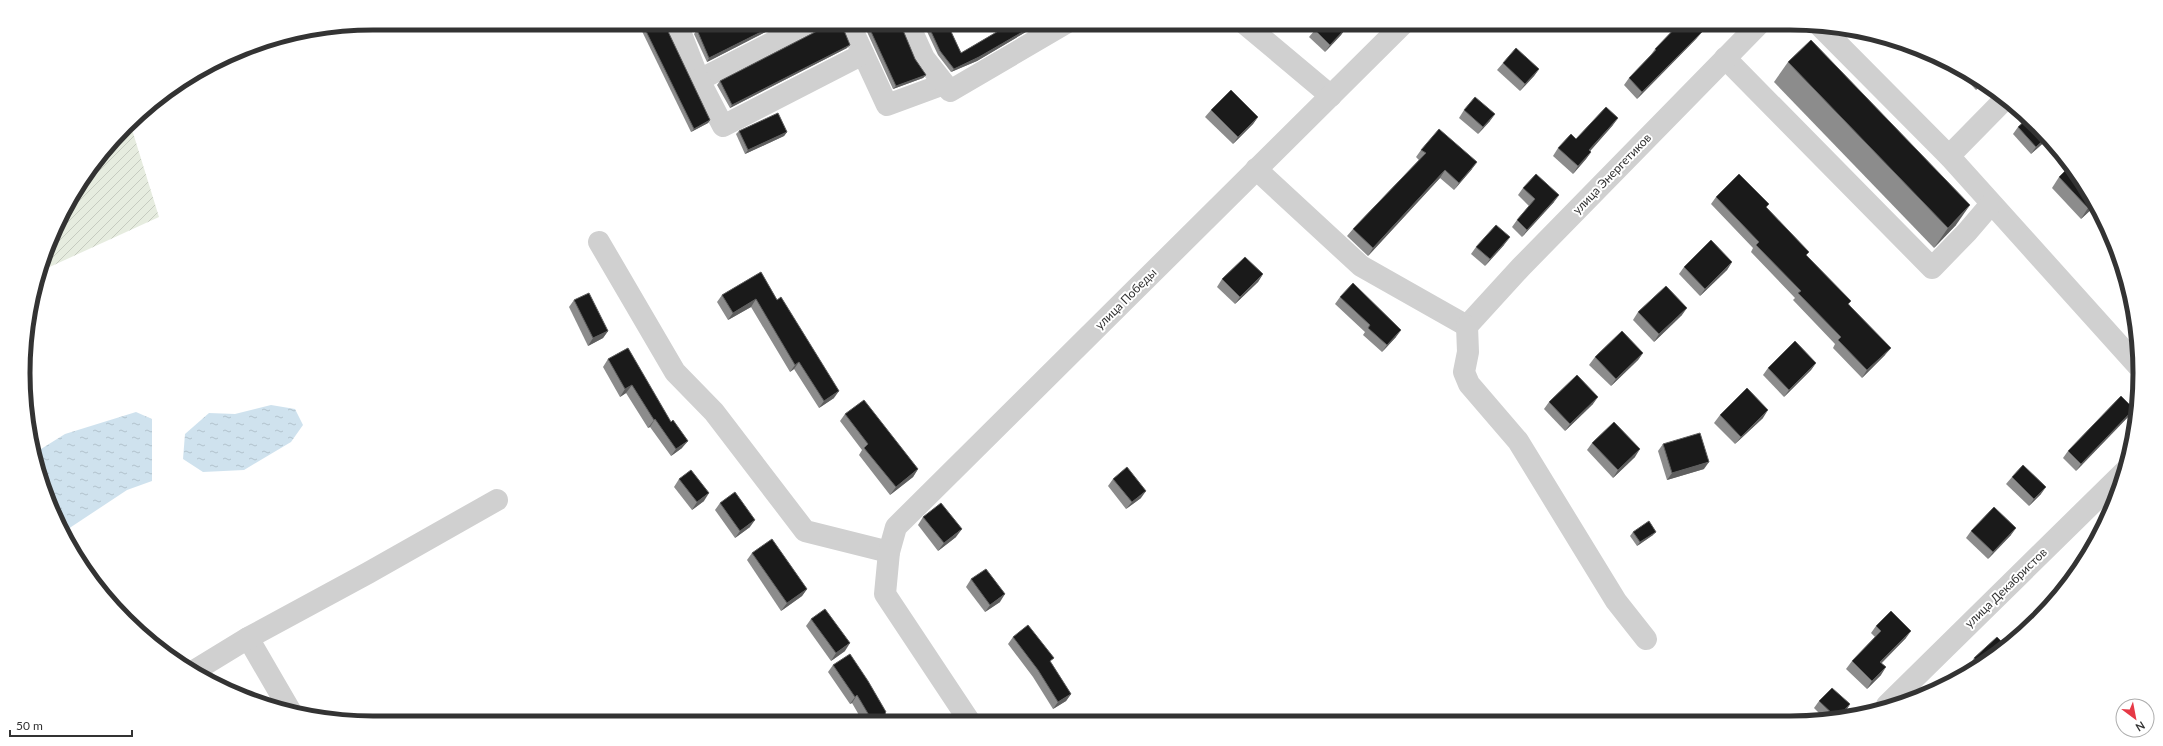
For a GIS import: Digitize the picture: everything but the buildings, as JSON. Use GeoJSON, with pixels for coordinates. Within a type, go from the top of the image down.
{"type":"FeatureCollection","features":[{"type":"Feature","properties":{"kind":"street"},"geometry":{"type":"LineString","coordinates":[[680,30],[699,80],[723,126],[863,54]]}},
{"type":"Feature","properties":{"kind":"street"},"geometry":{"type":"LineString","coordinates":[[699,80],[797,30]]}},
{"type":"Feature","properties":{"kind":"street"},"geometry":{"type":"LineString","coordinates":[[852,30],[887,105],[944,84]]}},
{"type":"Feature","properties":{"kind":"street"},"geometry":{"type":"LineString","coordinates":[[911,30],[924,58],[950,91],[1054,30]]}},
{"type":"Feature","properties":{"kind":"street"},"geometry":{"type":"LineString","coordinates":[[1252,30],[1331,96]]}},
{"type":"Feature","properties":{"kind":"street","name":"улица Победы"},"geometry":{"type":"LineString","coordinates":[[966,716],[885,594],[889,552],[896,527],[1397,30]]}},
{"type":"Feature","properties":{"kind":"street","name":"улица Энергетиков"},"geometry":{"type":"LineString","coordinates":[[1467,326],[1526,262],[1753,30]]}},
{"type":"Feature","properties":{"kind":"street"},"geometry":{"type":"LineString","coordinates":[[1826,32],[1948,156],[2132,360]]}},
{"type":"Feature","properties":{"kind":"street"},"geometry":{"type":"LineString","coordinates":[[1725,58],[1932,268],[1967,232],[1991,204]]}},
{"type":"Feature","properties":{"kind":"street"},"geometry":{"type":"LineString","coordinates":[[1948,156],[2001,103]]}},
{"type":"Feature","properties":{"kind":"street"},"geometry":{"type":"LineString","coordinates":[[1256,169],[1361,266],[1467,326],[1468,352],[1464,372],[1469,384],[1518,441],[1616,601],[1646,639]]}},
{"type":"Feature","properties":{"kind":"street"},"geometry":{"type":"LineString","coordinates":[[599,242],[675,372],[714,412],[805,532],[889,552]]}},
{"type":"Feature","properties":{"kind":"street","name":"улица Декабристов"},"geometry":{"type":"LineString","coordinates":[[1892,700],[2116,480]]}},
{"type":"Feature","properties":{"kind":"street"},"geometry":{"type":"LineString","coordinates":[[198,668],[248,638],[368,573],[497,500]]}},
{"type":"Feature","properties":{"kind":"street"},"geometry":{"type":"LineString","coordinates":[[248,638],[287,705]]}},
{"type":"Feature","properties":{"kind":"shaded area"},"geometry":{"type":"Polygon","coordinates":[[[132,129],[159,217],[46,268],[65,221],[76,201],[101,164],[132,129]]]}},
{"type":"Feature","properties":{"kind":"water"},"geometry":{"type":"Polygon","coordinates":[[[271,405],[295,409],[303,425],[291,442],[244,470],[203,472],[183,459],[185,434],[209,413],[235,414],[271,405]]]}},
{"type":"Feature","properties":{"kind":"water"},"geometry":{"type":"Polygon","coordinates":[[[136,412],[152,419],[152,481],[127,490],[68,529],[48,483],[39,450],[65,434],[136,412]]]}}]}
